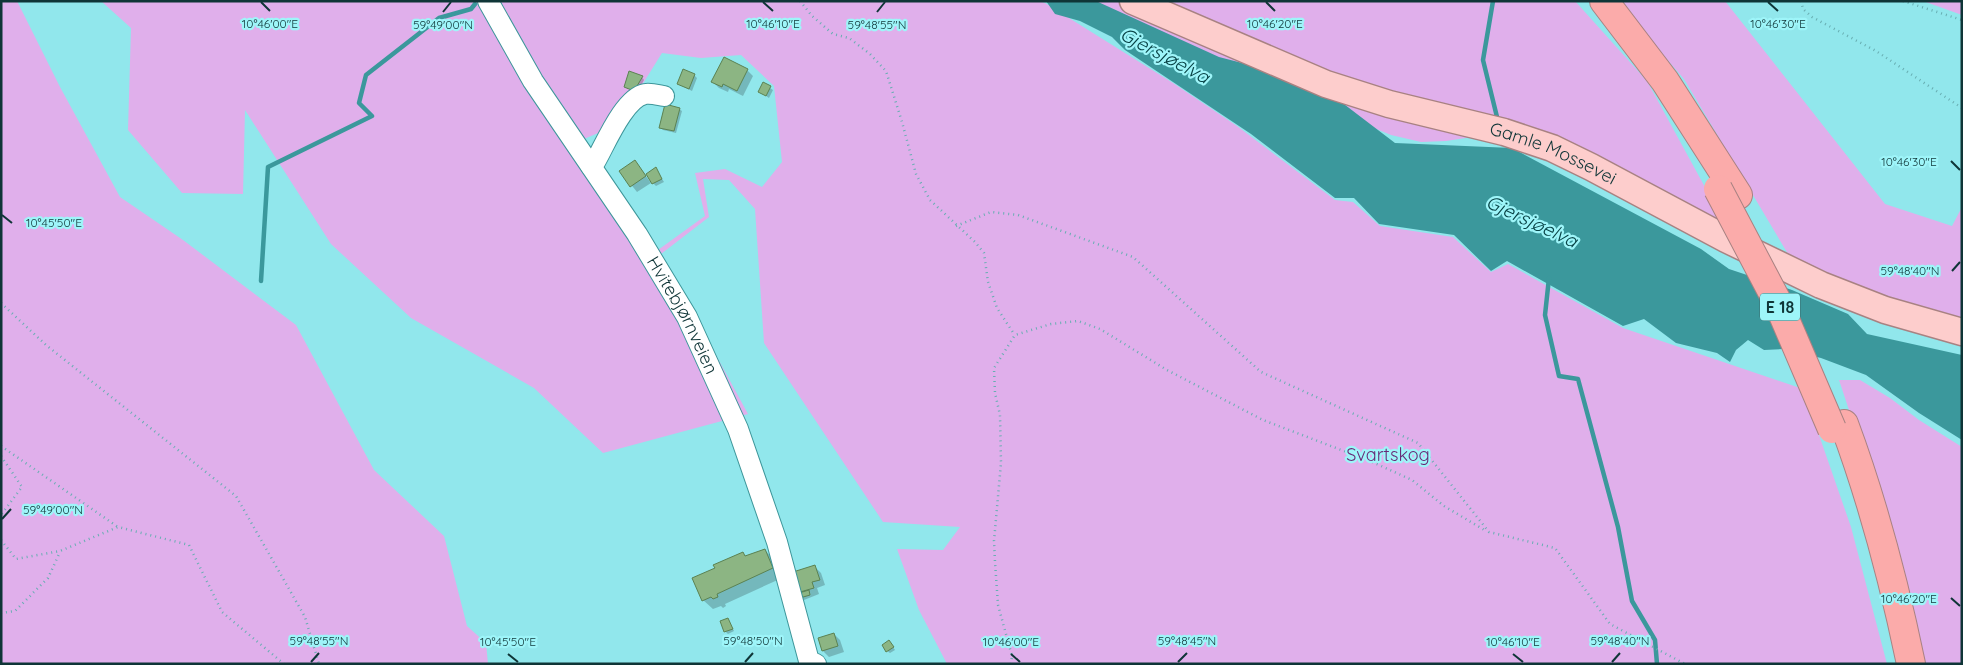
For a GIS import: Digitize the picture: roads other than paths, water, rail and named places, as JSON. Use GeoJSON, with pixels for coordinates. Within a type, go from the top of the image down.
{"type":"FeatureCollection","features":[{"type":"Feature","properties":{"kind":"highway","name":"E 18"},"geometry":{"type":"LineString","coordinates":[[1588,1],[1623,45],[1728,192]]}},
{"type":"Feature","properties":{"kind":"highway","name":"E 18"},"geometry":{"type":"LineString","coordinates":[[1604,1],[1666,81],[1728,192],[1778,303],[1838,427],[1858,461],[1897,597],[1911,664]]}},
{"type":"Feature","properties":{"kind":"highway","name":"E 18"},"geometry":{"type":"LineString","coordinates":[[1838,427],[1884,598],[1898,664]]}},
{"type":"Feature","properties":{"kind":"main road","name":"Gamle Mossevei"},"geometry":{"type":"LineString","coordinates":[[1133,1],[1285,68],[1335,87],[1389,104],[1504,132],[1552,148],[1733,242],[1821,285],[1885,310],[1962,332]]}},
{"type":"Feature","properties":{"kind":"street","name":"Hvitebjørnveien"},"geometry":{"type":"LineString","coordinates":[[488,1],[533,82],[637,234],[687,317],[738,429],[777,542],[813,662]]}},
{"type":"Feature","properties":{"kind":"street"},"geometry":{"type":"LineString","coordinates":[[591,166],[630,102],[645,94],[664,96]]}},
{"type":"Feature","properties":{"kind":"water","name":"Gjersjøelva"},"geometry":{"type":"Polygon","coordinates":[[[1046,1],[1096,1],[1219,57],[1315,82],[1395,143],[1512,148],[1701,249],[1729,269],[1792,290],[1848,314],[1867,334],[1962,355],[1962,440],[1919,413],[1866,375],[1821,358],[1783,349],[1764,350],[1748,340],[1736,350],[1730,362],[1717,353],[1676,343],[1644,319],[1623,326],[1507,261],[1491,271],[1454,235],[1379,224],[1354,198],[1335,198],[1251,134],[1125,50],[1112,37],[1080,21],[1055,14],[1046,1]]]}},
{"type":"Feature","properties":{"kind":"waterway"},"geometry":{"type":"LineString","coordinates":[[1493,1],[1483,60],[1497,117]]}},
{"type":"Feature","properties":{"kind":"waterway"},"geometry":{"type":"LineString","coordinates":[[261,281],[268,167],[372,116],[359,103],[366,75],[439,18],[471,9],[475,4]]}},
{"type":"Feature","properties":{"kind":"waterway"},"geometry":{"type":"LineString","coordinates":[[1549,278],[1545,315],[1559,376],[1578,379],[1618,527],[1632,601],[1655,640],[1657,664]]}},
{"type":"Feature","properties":{"kind":"park label","name":"Svartskog"},"geometry":{"type":"Point","coordinates":[1388,455]}}]}
